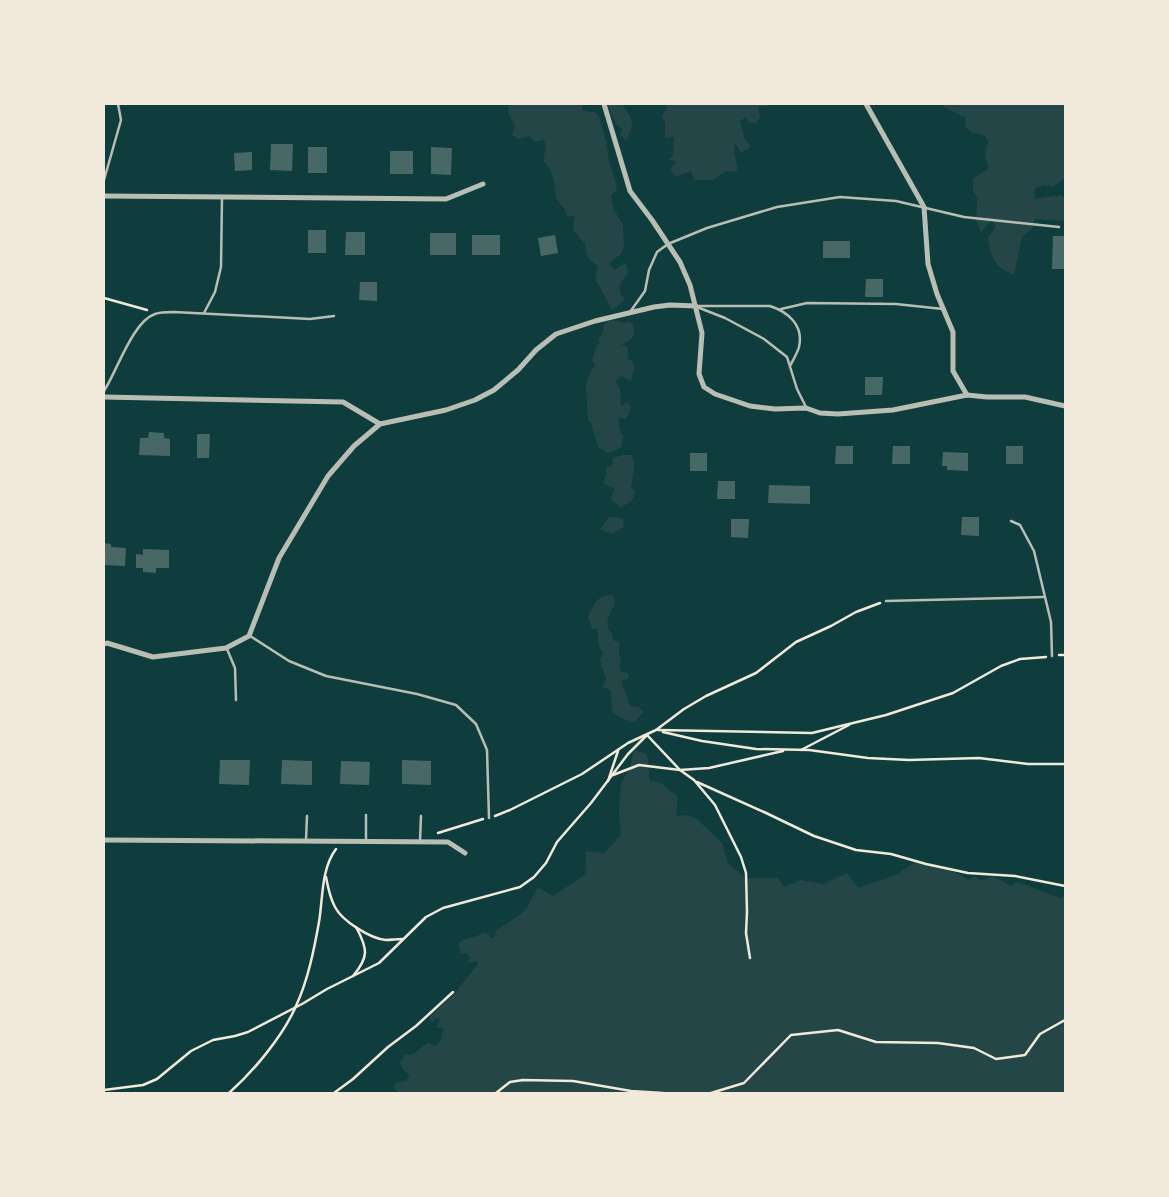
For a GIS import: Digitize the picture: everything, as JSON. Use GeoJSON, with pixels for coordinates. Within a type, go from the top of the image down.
{"type":"FeatureCollection","features":[{"type":"Feature","properties":{"kind":"street"},"geometry":{"type":"LineString","coordinates":[[604,104],[630,191],[680,262],[690,286],[702,333],[699,374],[704,387],[715,394],[750,406],[775,409],[806,408],[820,412],[847,414],[893,410],[967,395],[1025,397],[1065,406]]}},
{"type":"Feature","properties":{"kind":"street"},"geometry":{"type":"LineString","coordinates":[[866,104],[924,207],[928,264],[953,332],[953,371],[967,395]]}},
{"type":"Feature","properties":{"kind":"street"},"geometry":{"type":"LineString","coordinates":[[104,196],[446,199],[483,184]]}},
{"type":"Feature","properties":{"kind":"street"},"geometry":{"type":"LineString","coordinates":[[104,644],[107,643],[153,657],[226,648],[249,636],[280,558],[328,476],[354,446],[380,424],[446,410],[475,400],[494,390],[518,370],[536,350],[556,334],[594,321],[654,306],[696,306]]}},
{"type":"Feature","properties":{"kind":"street"},"geometry":{"type":"LineString","coordinates":[[104,397],[344,402],[380,424]]}},
{"type":"Feature","properties":{"kind":"street"},"geometry":{"type":"LineString","coordinates":[[104,840],[448,842],[465,853]]}},
{"type":"Feature","properties":{"kind":"lane"},"geometry":{"type":"LineString","coordinates":[[104,180],[121,120],[118,104]]}},
{"type":"Feature","properties":{"kind":"lane"},"geometry":{"type":"LineString","coordinates":[[204,313],[215,292],[221,266],[222,197]]}},
{"type":"Feature","properties":{"kind":"lane"},"geometry":{"type":"LineString","coordinates":[[630,312],[645,292],[649,270],[657,252],[668,244],[707,228],[778,207],[840,197],[896,201],[964,217],[1059,227]]}},
{"type":"Feature","properties":{"kind":"lane"},"geometry":{"type":"LineString","coordinates":[[781,310],[807,303],[896,304],[943,309]]}},
{"type":"Feature","properties":{"kind":"lane"},"geometry":{"type":"LineString","coordinates":[[696,306],[770,306],[790,315],[796,323],[800,336],[799,348],[790,366]]}},
{"type":"Feature","properties":{"kind":"lane"},"geometry":{"type":"LineString","coordinates":[[696,306],[725,318],[764,339],[787,357],[806,408]]}},
{"type":"Feature","properties":{"kind":"lane"},"geometry":{"type":"LineString","coordinates":[[104,391],[136,329],[146,318],[155,313],[204,313],[310,319],[334,316]]}},
{"type":"Feature","properties":{"kind":"lane"},"geometry":{"type":"LineString","coordinates":[[1011,521],[1020,525],[1034,551],[1051,622],[1052,656]]}},
{"type":"Feature","properties":{"kind":"lane"},"geometry":{"type":"LineString","coordinates":[[886,601],[1044,597]]}},
{"type":"Feature","properties":{"kind":"lane"},"geometry":{"type":"LineString","coordinates":[[249,636],[289,661],[326,676],[417,694],[456,705],[476,724],[487,750],[489,818]]}},
{"type":"Feature","properties":{"kind":"lane"},"geometry":{"type":"LineString","coordinates":[[226,648],[235,668],[236,700]]}},
{"type":"Feature","properties":{"kind":"lane"},"geometry":{"type":"LineString","coordinates":[[366,815],[366,842]]}},
{"type":"Feature","properties":{"kind":"lane"},"geometry":{"type":"LineString","coordinates":[[306,841],[307,816]]}},
{"type":"Feature","properties":{"kind":"lane"},"geometry":{"type":"LineString","coordinates":[[421,816],[423,842]]}},
{"type":"Feature","properties":{"kind":"path"},"geometry":{"type":"LineString","coordinates":[[104,298],[155,313]]}},
{"type":"Feature","properties":{"kind":"path"},"geometry":{"type":"LineString","coordinates":[[423,842],[444,830],[489,818],[510,810],[582,774],[628,743],[656,730],[684,708],[756,673],[796,642],[856,612],[886,601]]}},
{"type":"Feature","properties":{"kind":"path"},"geometry":{"type":"LineString","coordinates":[[656,730],[812,732],[853,723],[954,693],[1000,666],[1020,659],[1065,655]]}},
{"type":"Feature","properties":{"kind":"path"},"geometry":{"type":"LineString","coordinates":[[800,750],[853,723]]}},
{"type":"Feature","properties":{"kind":"path"},"geometry":{"type":"LineString","coordinates":[[656,730],[702,741],[756,749],[800,750],[868,758],[909,760],[979,758],[1028,764],[1065,764]]}},
{"type":"Feature","properties":{"kind":"path"},"geometry":{"type":"LineString","coordinates":[[647,735],[680,770],[694,780],[814,836],[856,850],[891,854],[968,873],[1015,876],[1065,886]]}},
{"type":"Feature","properties":{"kind":"path"},"geometry":{"type":"LineString","coordinates":[[104,1090],[143,1085],[157,1078],[191,1051],[213,1040],[248,1032],[296,1007],[327,988],[379,963],[426,917],[443,908],[520,887],[534,877],[546,863],[557,842],[607,783],[628,754],[647,735]]}},
{"type":"Feature","properties":{"kind":"path"},"geometry":{"type":"LineString","coordinates":[[607,783],[618,750]]}},
{"type":"Feature","properties":{"kind":"path"},"geometry":{"type":"LineString","coordinates":[[613,775],[640,765],[680,770],[709,768],[790,750]]}},
{"type":"Feature","properties":{"kind":"path"},"geometry":{"type":"LineString","coordinates":[[694,780],[715,805],[741,857],[746,873],[746,933],[750,958]]}},
{"type":"Feature","properties":{"kind":"path"},"geometry":{"type":"LineString","coordinates":[[229,1093],[257,1066],[296,1007],[313,954],[329,858],[341,842]]}},
{"type":"Feature","properties":{"kind":"path"},"geometry":{"type":"LineString","coordinates":[[325,876],[336,909],[349,923],[370,935],[385,940],[403,938]]}},
{"type":"Feature","properties":{"kind":"path"},"geometry":{"type":"LineString","coordinates":[[352,977],[362,965],[366,949],[356,927]]}},
{"type":"Feature","properties":{"kind":"path"},"geometry":{"type":"LineString","coordinates":[[334,1093],[354,1079],[388,1047],[416,1026],[454,992]]}},
{"type":"Feature","properties":{"kind":"path"},"geometry":{"type":"LineString","coordinates":[[711,1093],[744,1083],[791,1035],[838,1030],[876,1042],[938,1043],[974,1048],[996,1059],[1025,1055],[1040,1034],[1065,1020]]}},
{"type":"Feature","properties":{"kind":"path"},"geometry":{"type":"LineString","coordinates":[[496,1093],[510,1082],[523,1080],[574,1081],[630,1091],[663,1093]]}},
{"type":"Feature","properties":{"kind":"shaded area"},"geometry":{"type":"Polygon","coordinates":[[[509,104],[583,104],[582,110],[594,112],[599,116],[609,163],[617,189],[611,196],[614,210],[623,225],[624,245],[621,254],[609,263],[614,270],[626,263],[628,272],[619,286],[621,295],[625,300],[612,310],[595,278],[598,266],[588,257],[586,245],[573,230],[575,216],[567,216],[555,193],[551,171],[543,161],[546,147],[544,140],[535,142],[529,136],[519,139],[512,135],[515,127],[508,112],[509,104]]]}},
{"type":"Feature","properties":{"kind":"shaded area"},"geometry":{"type":"Polygon","coordinates":[[[607,104],[622,104],[631,118],[631,130],[626,141],[620,135],[622,129],[616,124],[607,104]]]}},
{"type":"Feature","properties":{"kind":"shaded area"},"geometry":{"type":"Polygon","coordinates":[[[668,104],[768,104],[767,106],[758,107],[760,117],[756,123],[749,123],[746,117],[740,121],[744,137],[751,147],[741,153],[735,143],[734,150],[738,172],[726,171],[713,180],[695,180],[691,171],[675,177],[670,169],[677,162],[669,160],[673,155],[674,137],[665,138],[665,123],[662,117],[668,104]]]}},
{"type":"Feature","properties":{"kind":"shaded area"},"geometry":{"type":"Polygon","coordinates":[[[941,104],[1065,104],[1065,178],[1053,187],[1044,185],[1035,189],[1034,199],[1061,195],[1065,198],[1065,219],[1062,221],[1035,219],[1032,229],[1022,236],[1014,275],[998,265],[991,251],[988,238],[996,226],[992,220],[981,232],[976,221],[977,198],[973,192],[973,179],[989,168],[985,157],[988,140],[984,135],[972,133],[965,126],[966,118],[941,104]]]}},
{"type":"Feature","properties":{"kind":"shaded area"},"geometry":{"type":"Polygon","coordinates":[[[609,320],[625,323],[629,321],[633,325],[634,336],[621,344],[628,348],[628,359],[632,360],[634,367],[631,381],[622,376],[615,381],[620,388],[621,406],[628,402],[631,408],[626,419],[618,418],[620,431],[623,436],[621,448],[608,453],[598,447],[591,423],[588,421],[586,384],[595,365],[592,360],[600,342],[598,339],[603,333],[603,326],[609,320]]]}},
{"type":"Feature","properties":{"kind":"shaded area"},"geometry":{"type":"Polygon","coordinates":[[[632,455],[634,467],[631,488],[636,493],[632,500],[621,508],[610,499],[615,489],[603,483],[607,473],[606,468],[612,465],[613,458],[632,455]]]}},
{"type":"Feature","properties":{"kind":"shaded area"},"geometry":{"type":"Polygon","coordinates":[[[609,517],[623,518],[624,527],[612,534],[600,529],[609,517]]]}},
{"type":"Feature","properties":{"kind":"shaded area"},"geometry":{"type":"Polygon","coordinates":[[[613,595],[615,603],[607,623],[613,635],[613,640],[620,643],[619,653],[621,661],[619,666],[622,672],[628,673],[629,678],[621,681],[630,706],[639,707],[643,712],[635,722],[623,719],[612,712],[611,690],[602,687],[606,680],[600,660],[603,653],[599,646],[597,630],[599,629],[592,629],[588,617],[600,598],[613,595]]]}},
{"type":"Feature","properties":{"kind":"shaded area"},"geometry":{"type":"Polygon","coordinates":[[[634,750],[647,754],[650,781],[660,782],[678,797],[676,816],[686,815],[697,819],[722,843],[728,863],[745,878],[778,878],[785,887],[800,880],[823,884],[847,873],[858,888],[898,874],[917,860],[947,868],[969,880],[975,876],[981,881],[993,876],[1011,886],[1018,882],[1062,898],[1065,893],[1065,1093],[400,1093],[394,1089],[395,1083],[407,1081],[409,1075],[403,1069],[400,1062],[405,1055],[413,1054],[428,1043],[434,1046],[437,1045],[440,1041],[444,1028],[436,1027],[440,1020],[436,1018],[433,1022],[430,1016],[454,994],[478,964],[477,961],[468,963],[470,958],[468,954],[461,953],[458,944],[483,933],[488,934],[491,939],[495,936],[496,931],[525,911],[538,887],[553,896],[585,875],[586,851],[604,853],[621,835],[619,812],[621,783],[629,770],[634,750]]]}},
{"type":"Feature","properties":{"kind":"building"},"geometry":{"type":"Polygon","coordinates":[[[271,144],[293,144],[292,171],[270,170],[271,144]]]}},
{"type":"Feature","properties":{"kind":"building"},"geometry":{"type":"Polygon","coordinates":[[[308,147],[327,147],[327,173],[308,173],[308,147]]]}},
{"type":"Feature","properties":{"kind":"building"},"geometry":{"type":"Polygon","coordinates":[[[431,147],[452,148],[451,175],[431,174],[431,147]]]}},
{"type":"Feature","properties":{"kind":"building"},"geometry":{"type":"Polygon","coordinates":[[[390,151],[413,151],[413,174],[390,174],[390,151]]]}},
{"type":"Feature","properties":{"kind":"building"},"geometry":{"type":"Polygon","coordinates":[[[252,152],[252,170],[235,171],[234,153],[252,152]]]}},
{"type":"Feature","properties":{"kind":"building"},"geometry":{"type":"Polygon","coordinates":[[[308,230],[326,230],[326,253],[308,253],[308,230]]]}},
{"type":"Feature","properties":{"kind":"building"},"geometry":{"type":"Polygon","coordinates":[[[346,232],[365,232],[365,255],[345,255],[346,232]]]}},
{"type":"Feature","properties":{"kind":"building"},"geometry":{"type":"Polygon","coordinates":[[[430,233],[456,233],[456,255],[430,255],[430,233]]]}},
{"type":"Feature","properties":{"kind":"building"},"geometry":{"type":"Polygon","coordinates":[[[472,235],[500,235],[500,255],[472,255],[472,235]]]}},
{"type":"Feature","properties":{"kind":"building"},"geometry":{"type":"Polygon","coordinates":[[[555,235],[558,253],[541,256],[538,238],[555,235]]]}},
{"type":"Feature","properties":{"kind":"building"},"geometry":{"type":"Polygon","coordinates":[[[1053,236],[1065,236],[1065,269],[1052,269],[1053,236]]]}},
{"type":"Feature","properties":{"kind":"building"},"geometry":{"type":"Polygon","coordinates":[[[823,241],[850,241],[850,258],[823,258],[823,241]]]}},
{"type":"Feature","properties":{"kind":"building"},"geometry":{"type":"Polygon","coordinates":[[[866,279],[883,279],[883,297],[865,297],[866,279]]]}},
{"type":"Feature","properties":{"kind":"building"},"geometry":{"type":"Polygon","coordinates":[[[360,282],[377,282],[377,301],[359,300],[360,282]]]}},
{"type":"Feature","properties":{"kind":"building"},"geometry":{"type":"Polygon","coordinates":[[[865,377],[883,377],[882,395],[865,395],[865,377]]]}},
{"type":"Feature","properties":{"kind":"building"},"geometry":{"type":"Polygon","coordinates":[[[149,432],[164,433],[164,438],[170,439],[170,456],[139,455],[140,438],[148,438],[149,432]]]}},
{"type":"Feature","properties":{"kind":"building"},"geometry":{"type":"Polygon","coordinates":[[[197,434],[210,434],[209,458],[197,458],[197,434]]]}},
{"type":"Feature","properties":{"kind":"building"},"geometry":{"type":"Polygon","coordinates":[[[836,446],[853,446],[853,464],[835,464],[836,446]]]}},
{"type":"Feature","properties":{"kind":"building"},"geometry":{"type":"Polygon","coordinates":[[[893,446],[910,446],[910,464],[892,464],[893,446]]]}},
{"type":"Feature","properties":{"kind":"building"},"geometry":{"type":"Polygon","coordinates":[[[1006,446],[1023,446],[1023,464],[1006,464],[1006,446]]]}},
{"type":"Feature","properties":{"kind":"building"},"geometry":{"type":"Polygon","coordinates":[[[943,452],[968,453],[968,471],[947,470],[947,466],[942,466],[943,452]]]}},
{"type":"Feature","properties":{"kind":"building"},"geometry":{"type":"Polygon","coordinates":[[[690,453],[707,453],[707,471],[690,471],[690,453]]]}},
{"type":"Feature","properties":{"kind":"building"},"geometry":{"type":"Polygon","coordinates":[[[718,481],[735,481],[735,499],[717,499],[718,481]]]}},
{"type":"Feature","properties":{"kind":"building"},"geometry":{"type":"Polygon","coordinates":[[[769,485],[810,486],[810,504],[768,503],[769,485]]]}},
{"type":"Feature","properties":{"kind":"building"},"geometry":{"type":"Polygon","coordinates":[[[962,517],[979,517],[979,536],[961,535],[962,517]]]}},
{"type":"Feature","properties":{"kind":"building"},"geometry":{"type":"Polygon","coordinates":[[[731,519],[749,519],[748,538],[731,537],[731,519]]]}},
{"type":"Feature","properties":{"kind":"building"},"geometry":{"type":"Polygon","coordinates":[[[104,543],[111,544],[111,547],[126,548],[125,566],[104,565],[104,543]]]}},
{"type":"Feature","properties":{"kind":"building"},"geometry":{"type":"Polygon","coordinates":[[[143,549],[169,550],[169,568],[156,568],[156,573],[143,572],[143,568],[136,568],[136,554],[143,555],[143,549]]]}},
{"type":"Feature","properties":{"kind":"building"},"geometry":{"type":"Polygon","coordinates":[[[220,760],[250,760],[249,785],[219,784],[220,760]]]}},
{"type":"Feature","properties":{"kind":"building"},"geometry":{"type":"Polygon","coordinates":[[[282,760],[312,761],[312,785],[281,784],[282,760]]]}},
{"type":"Feature","properties":{"kind":"building"},"geometry":{"type":"Polygon","coordinates":[[[402,760],[431,761],[431,785],[402,784],[402,760]]]}},
{"type":"Feature","properties":{"kind":"building"},"geometry":{"type":"Polygon","coordinates":[[[341,761],[370,762],[369,785],[340,784],[341,761]]]}}]}
